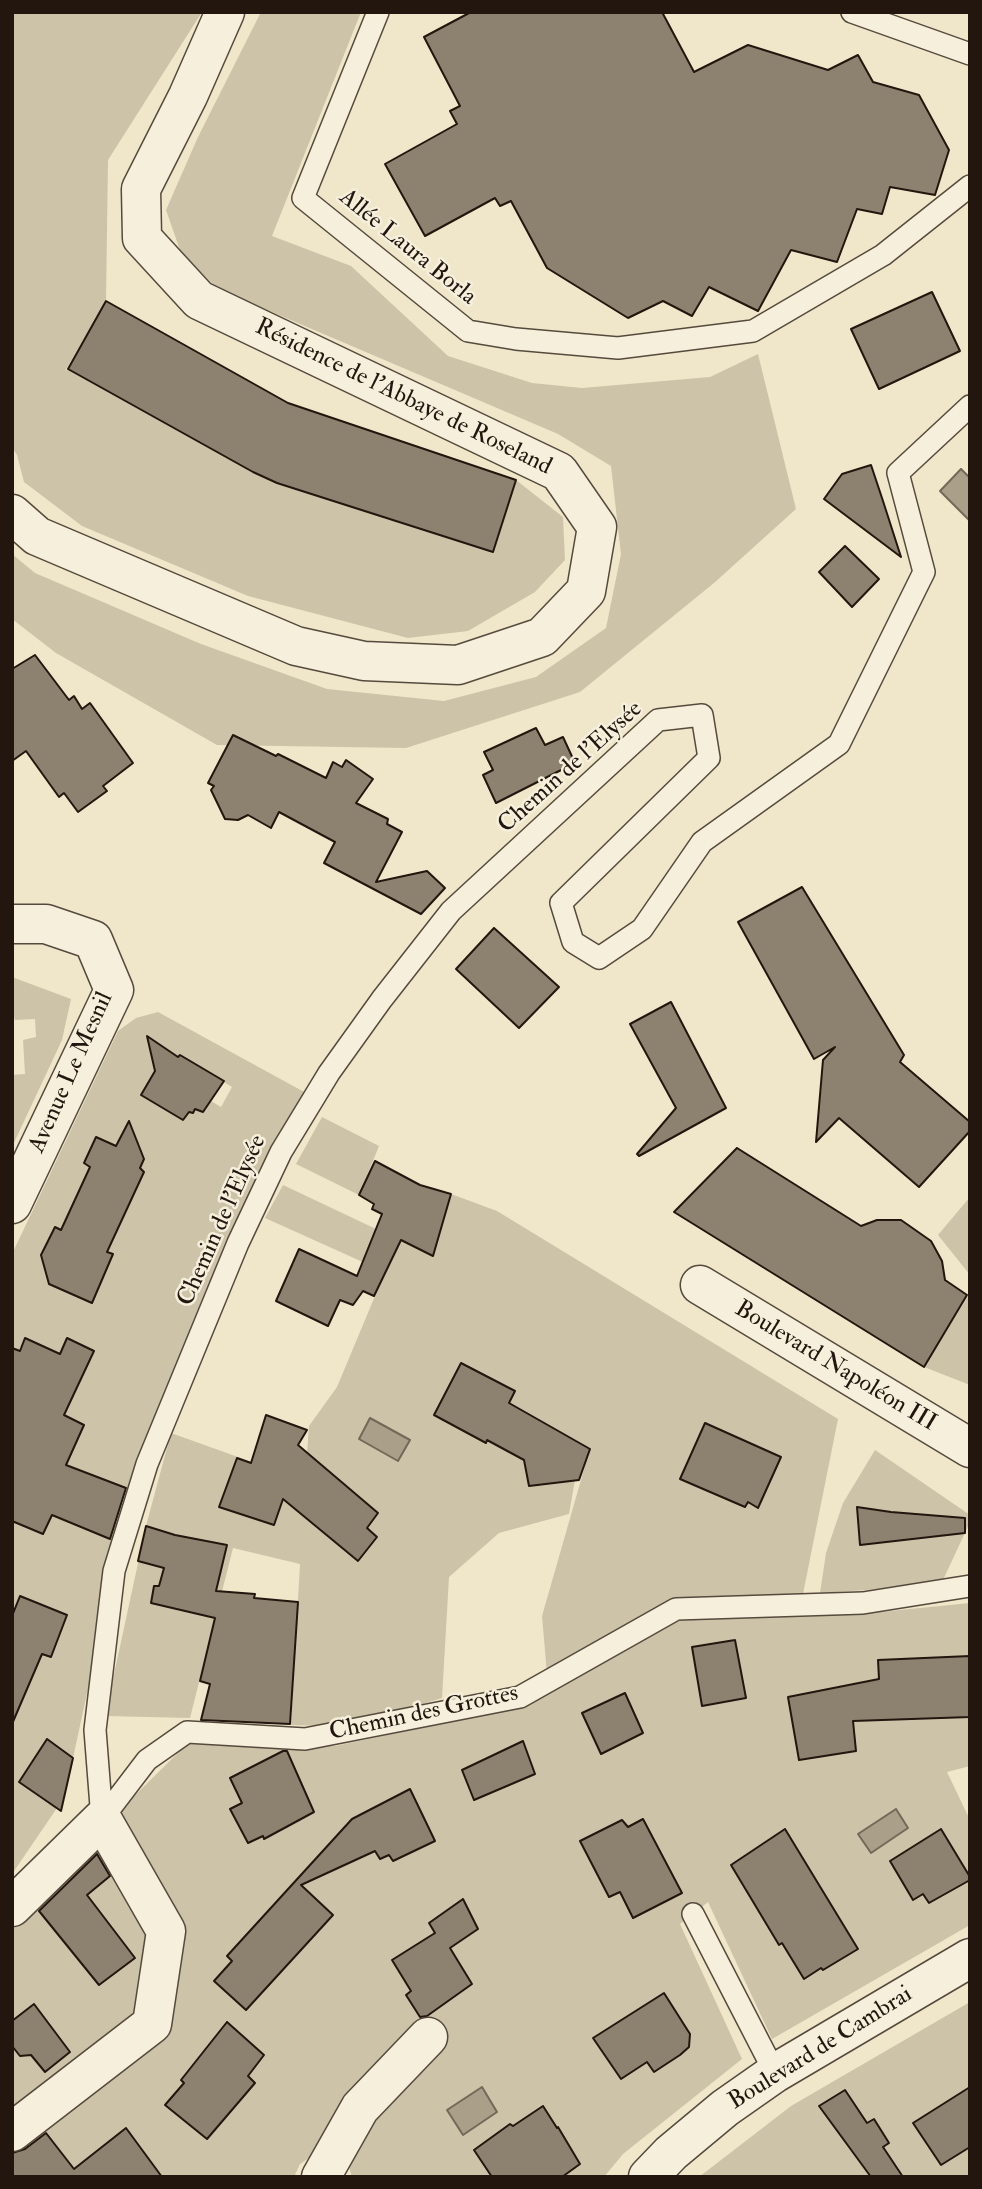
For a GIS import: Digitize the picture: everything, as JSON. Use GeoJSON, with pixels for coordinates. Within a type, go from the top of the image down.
{"type":"FeatureCollection","features":[{"type":"Feature","properties":{"kind":"street","name":"Résidence de l'Abbaye de Roseland"},"geometry":{"type":"LineString","coordinates":[[12,513],[37,536],[296,646],[363,661],[458,665],[542,637],[586,591],[597,527],[559,472],[199,299],[142,238],[141,189],[188,96],[225,12]]}},
{"type":"Feature","properties":{"kind":"street","name":"Avenue Le Mesnil"},"geometry":{"type":"LineString","coordinates":[[12,924],[46,924],[93,940],[114,990],[12,1204]]}},
{"type":"Feature","properties":{"kind":"street","name":"Boulevard Napoléon III"},"geometry":{"type":"LineString","coordinates":[[700,1285],[970,1448]]}},
{"type":"Feature","properties":{"kind":"street","name":"Chemin des Grottes"},"geometry":{"type":"LineString","coordinates":[[12,1906],[102,1819]]}},
{"type":"Feature","properties":{"kind":"street"},"geometry":{"type":"LineString","coordinates":[[12,2132],[152,2024],[166,1931],[102,1819]]}},
{"type":"Feature","properties":{"kind":"street","name":"Boulevard de Cambrai"},"geometry":{"type":"LineString","coordinates":[[648,2177],[671,2153],[725,2108],[775,2073],[970,1958]]}},
{"type":"Feature","properties":{"kind":"street"},"geometry":{"type":"LineString","coordinates":[[321,2177],[360,2108],[428,2037]]}},
{"type":"Feature","properties":{"kind":"lane","name":"Allée Laura Borla"},"geometry":{"type":"LineString","coordinates":[[378,12],[303,198],[468,331],[516,339],[618,348],[753,331],[883,255],[970,186]]}},
{"type":"Feature","properties":{"kind":"lane"},"geometry":{"type":"LineString","coordinates":[[852,12],[970,54]]}},
{"type":"Feature","properties":{"kind":"lane","name":"Chemin de l'Elysée"},"geometry":{"type":"LineString","coordinates":[[102,1819],[95,1730],[114,1571],[147,1464],[238,1243],[281,1152],[329,1073],[382,999],[451,911],[658,720],[702,715],[709,758],[561,903],[573,942],[599,958],[642,929],[702,842],[839,744],[924,572],[898,473],[970,405]]}},
{"type":"Feature","properties":{"kind":"lane","name":"Chemin des Grottes"},"geometry":{"type":"LineString","coordinates":[[102,1819],[147,1760],[187,1732],[305,1739],[520,1697],[676,1609],[863,1603],[970,1587]]}},
{"type":"Feature","properties":{"kind":"lane"},"geometry":{"type":"LineString","coordinates":[[693,1914],[775,2073]]}},
{"type":"Feature","properties":{"kind":"shaded area"},"geometry":{"type":"Polygon","coordinates":[[[12,12],[202,12],[108,160],[106,301],[65,371],[68,369],[277,483],[493,552],[516,480],[563,517],[565,560],[535,592],[468,631],[408,638],[248,596],[82,526],[24,482],[17,455],[12,447],[12,12]]]}},
{"type":"Feature","properties":{"kind":"shaded area"},"geometry":{"type":"Polygon","coordinates":[[[261,12],[361,12],[272,236],[351,266],[448,356],[532,383],[582,388],[710,377],[758,354],[796,509],[714,583],[580,692],[406,748],[217,745],[56,653],[12,619],[12,554],[35,573],[201,644],[327,689],[444,701],[536,677],[606,628],[621,554],[611,466],[558,434],[218,289],[181,253],[166,210],[198,137],[261,12]]]}},
{"type":"Feature","properties":{"kind":"shaded area"},"geometry":{"type":"Polygon","coordinates":[[[961,469],[970,478],[970,521],[940,491],[961,469]]]}},
{"type":"Feature","properties":{"kind":"shaded area"},"geometry":{"type":"Polygon","coordinates":[[[12,977],[71,999],[62,1040],[12,1147],[12,1075],[25,1074],[23,1040],[36,1037],[35,1019],[15,1020],[12,1011],[12,977]]]}},
{"type":"Feature","properties":{"kind":"shaded area"},"geometry":{"type":"Polygon","coordinates":[[[158,1012],[306,1093],[151,1425],[132,1491],[99,1478],[111,1508],[126,1513],[73,1758],[47,1739],[19,1781],[57,1808],[12,1874],[12,1510],[43,1533],[62,1495],[26,1338],[20,1351],[12,1348],[12,1254],[118,1031],[136,1018],[158,1012]],[[152,1054],[157,1067],[141,1095],[183,1120],[195,1109],[203,1112],[211,1101],[221,1107],[232,1087],[180,1055],[152,1054]],[[96,1137],[84,1163],[90,1167],[95,1199],[125,1213],[144,1172],[140,1168],[144,1159],[96,1137]],[[55,1227],[42,1253],[52,1259],[46,1272],[49,1284],[85,1300],[112,1255],[55,1227]]]}},
{"type":"Feature","properties":{"kind":"shaded area"},"geometry":{"type":"Polygon","coordinates":[[[322,1117],[379,1146],[359,1195],[296,1164],[322,1117]]]}},
{"type":"Feature","properties":{"kind":"shaded area"},"geometry":{"type":"Polygon","coordinates":[[[283,1185],[431,1255],[451,1194],[497,1211],[838,1419],[803,1594],[673,1601],[547,1674],[542,1616],[585,1466],[527,1475],[529,1486],[575,1480],[569,1514],[499,1533],[449,1577],[442,1698],[360,1723],[291,1725],[300,1564],[233,1548],[190,1718],[105,1716],[146,1526],[171,1433],[305,1481],[309,1426],[337,1387],[385,1272],[265,1218],[283,1185]],[[461,1363],[439,1406],[488,1440],[520,1457],[509,1403],[514,1391],[461,1363]],[[237,1458],[220,1507],[274,1525],[290,1477],[237,1458]],[[167,1552],[155,1604],[211,1617],[222,1567],[167,1552]]]}},
{"type":"Feature","properties":{"kind":"shaded area"},"geometry":{"type":"Polygon","coordinates":[[[970,1197],[970,1275],[938,1235],[970,1197]]]}},
{"type":"Feature","properties":{"kind":"shaded area"},"geometry":{"type":"Polygon","coordinates":[[[970,1293],[970,1385],[924,1367],[970,1293]]]}},
{"type":"Feature","properties":{"kind":"shaded area"},"geometry":{"type":"Polygon","coordinates":[[[370,1418],[410,1440],[398,1461],[359,1439],[370,1418]]]}},
{"type":"Feature","properties":{"kind":"shaded area"},"geometry":{"type":"Polygon","coordinates":[[[875,1450],[970,1515],[970,1522],[943,1580],[928,1586],[820,1593],[826,1553],[843,1503],[875,1450]]]}},
{"type":"Feature","properties":{"kind":"shaded area"},"geometry":{"type":"Polygon","coordinates":[[[970,1603],[970,1766],[947,1772],[970,1820],[970,1925],[772,2039],[708,1902],[680,1924],[742,2059],[623,2154],[604,2177],[352,2177],[349,2167],[324,2148],[300,2164],[294,2177],[12,2177],[12,2153],[114,2074],[174,1977],[117,1813],[190,1741],[335,1746],[526,1706],[681,1620],[860,1614],[970,1603]]]}},
{"type":"Feature","properties":{"kind":"shaded area"},"geometry":{"type":"Polygon","coordinates":[[[896,1809],[908,1828],[871,1853],[858,1834],[896,1809]]]}},
{"type":"Feature","properties":{"kind":"shaded area"},"geometry":{"type":"Polygon","coordinates":[[[93,1836],[150,1942],[146,1985],[132,2019],[12,2121],[12,1918],[93,1836]],[[88,1897],[51,1926],[99,1985],[135,1957],[88,1897]]]}},
{"type":"Feature","properties":{"kind":"shaded area"},"geometry":{"type":"Polygon","coordinates":[[[970,2002],[970,2177],[699,2177],[791,2106],[970,2002]]]}},
{"type":"Feature","properties":{"kind":"shaded area"},"geometry":{"type":"Polygon","coordinates":[[[482,2087],[497,2112],[463,2135],[447,2110],[482,2087]]]}},
{"type":"Feature","properties":{"kind":"building"},"geometry":{"type":"Polygon","coordinates":[[[471,12],[662,12],[694,72],[748,45],[828,70],[858,55],[873,82],[919,95],[949,150],[935,195],[890,187],[882,214],[857,209],[837,262],[791,250],[758,311],[709,287],[692,316],[663,301],[628,318],[547,268],[511,201],[500,206],[495,198],[425,236],[385,164],[457,124],[450,111],[460,106],[424,37],[471,12]]]}},
{"type":"Feature","properties":{"kind":"building"},"geometry":{"type":"Polygon","coordinates":[[[932,292],[960,351],[879,389],[851,329],[932,292]]]}},
{"type":"Feature","properties":{"kind":"building"},"geometry":{"type":"Polygon","coordinates":[[[106,301],[288,403],[516,480],[493,552],[277,483],[68,369],[106,301]]]}},
{"type":"Feature","properties":{"kind":"building"},"geometry":{"type":"Polygon","coordinates":[[[871,465],[901,557],[824,499],[842,474],[871,465]]]}},
{"type":"Feature","properties":{"kind":"building"},"geometry":{"type":"Polygon","coordinates":[[[845,546],[879,579],[852,607],[819,572],[845,546]]]}},
{"type":"Feature","properties":{"kind":"building"},"geometry":{"type":"Polygon","coordinates":[[[35,655],[69,700],[74,696],[82,709],[90,703],[133,763],[103,786],[107,791],[78,812],[64,793],[59,797],[26,751],[12,761],[12,669],[35,655]]]}},
{"type":"Feature","properties":{"kind":"building"},"geometry":{"type":"Polygon","coordinates":[[[536,728],[545,745],[563,737],[575,763],[496,803],[483,775],[493,770],[484,752],[536,728]]]}},
{"type":"Feature","properties":{"kind":"building"},"geometry":{"type":"Polygon","coordinates":[[[233,735],[326,778],[333,762],[342,767],[346,760],[373,779],[356,803],[388,819],[387,824],[402,832],[376,882],[427,871],[445,888],[421,914],[324,863],[335,842],[279,812],[271,828],[248,815],[238,820],[225,819],[211,790],[214,786],[208,783],[233,735]]]}},
{"type":"Feature","properties":{"kind":"building"},"geometry":{"type":"Polygon","coordinates":[[[802,887],[904,1055],[900,1062],[970,1122],[970,1131],[919,1187],[839,1118],[816,1142],[823,1060],[835,1047],[814,1059],[738,922],[802,887]]]}},
{"type":"Feature","properties":{"kind":"building"},"geometry":{"type":"Polygon","coordinates":[[[494,928],[559,987],[519,1028],[456,969],[494,928]]]}},
{"type":"Feature","properties":{"kind":"building"},"geometry":{"type":"Polygon","coordinates":[[[671,1002],[726,1108],[639,1156],[637,1154],[676,1108],[630,1024],[671,1002]]]}},
{"type":"Feature","properties":{"kind":"building"},"geometry":{"type":"Polygon","coordinates":[[[147,1036],[178,1057],[180,1055],[224,1081],[203,1112],[195,1109],[183,1120],[141,1095],[155,1071],[147,1036]]]}},
{"type":"Feature","properties":{"kind":"building"},"geometry":{"type":"Polygon","coordinates":[[[129,1121],[144,1159],[140,1168],[144,1172],[107,1252],[113,1254],[92,1303],[49,1284],[41,1255],[55,1227],[61,1230],[90,1167],[84,1163],[96,1137],[116,1146],[129,1121]]]}},
{"type":"Feature","properties":{"kind":"building"},"geometry":{"type":"Polygon","coordinates":[[[737,1148],[861,1226],[877,1220],[901,1220],[931,1241],[942,1261],[945,1280],[967,1295],[924,1367],[674,1212],[737,1148]]]}},
{"type":"Feature","properties":{"kind":"building"},"geometry":{"type":"Polygon","coordinates":[[[375,1161],[420,1185],[451,1194],[433,1256],[401,1240],[374,1296],[363,1291],[353,1305],[340,1300],[328,1326],[276,1301],[299,1249],[357,1276],[382,1214],[372,1209],[374,1204],[359,1195],[375,1161]]]}},
{"type":"Feature","properties":{"kind":"building"},"geometry":{"type":"Polygon","coordinates":[[[25,1338],[60,1354],[67,1338],[94,1351],[64,1415],[84,1425],[66,1465],[126,1488],[110,1539],[52,1515],[43,1534],[12,1521],[12,1348],[20,1351],[25,1338]]]}},
{"type":"Feature","properties":{"kind":"building"},"geometry":{"type":"Polygon","coordinates":[[[461,1363],[515,1391],[509,1403],[590,1449],[579,1480],[529,1486],[524,1460],[434,1415],[461,1363]]]}},
{"type":"Feature","properties":{"kind":"building"},"geometry":{"type":"Polygon","coordinates":[[[266,1415],[307,1430],[298,1445],[378,1513],[367,1528],[377,1537],[358,1561],[283,1499],[274,1525],[219,1507],[237,1458],[251,1463],[266,1415]]]}},
{"type":"Feature","properties":{"kind":"building"},"geometry":{"type":"Polygon","coordinates":[[[705,1423],[781,1457],[758,1508],[748,1502],[745,1507],[680,1479],[705,1423]]]}},
{"type":"Feature","properties":{"kind":"building"},"geometry":{"type":"Polygon","coordinates":[[[857,1507],[965,1518],[965,1533],[860,1545],[857,1507]]]}},
{"type":"Feature","properties":{"kind":"building"},"geometry":{"type":"Polygon","coordinates":[[[146,1526],[175,1535],[227,1545],[216,1591],[255,1594],[254,1598],[298,1602],[290,1724],[201,1720],[210,1684],[200,1681],[215,1618],[151,1603],[154,1586],[159,1586],[164,1568],[138,1561],[146,1526]]]}},
{"type":"Feature","properties":{"kind":"building"},"geometry":{"type":"Polygon","coordinates":[[[20,1596],[67,1615],[51,1657],[42,1654],[12,1724],[12,1616],[20,1596]]]}},
{"type":"Feature","properties":{"kind":"building"},"geometry":{"type":"Polygon","coordinates":[[[735,1640],[746,1698],[702,1706],[692,1647],[735,1640]]]}},
{"type":"Feature","properties":{"kind":"building"},"geometry":{"type":"Polygon","coordinates":[[[970,1656],[970,1717],[853,1721],[856,1751],[799,1760],[788,1697],[879,1679],[878,1660],[970,1656]]]}},
{"type":"Feature","properties":{"kind":"building"},"geometry":{"type":"Polygon","coordinates":[[[625,1693],[643,1733],[601,1754],[582,1713],[625,1693]]]}},
{"type":"Feature","properties":{"kind":"building"},"geometry":{"type":"Polygon","coordinates":[[[47,1739],[73,1758],[61,1811],[19,1782],[47,1739]]]}},
{"type":"Feature","properties":{"kind":"building"},"geometry":{"type":"Polygon","coordinates":[[[523,1741],[535,1774],[474,1800],[462,1770],[523,1741]]]}},
{"type":"Feature","properties":{"kind":"building"},"geometry":{"type":"Polygon","coordinates":[[[287,1751],[314,1812],[264,1839],[263,1836],[248,1843],[230,1809],[242,1803],[230,1778],[287,1751]]]}},
{"type":"Feature","properties":{"kind":"building"},"geometry":{"type":"Polygon","coordinates":[[[410,1789],[435,1841],[393,1861],[389,1855],[380,1859],[375,1851],[301,1885],[333,1915],[246,2010],[214,1981],[232,1961],[227,1956],[352,1819],[410,1789]]]}},
{"type":"Feature","properties":{"kind":"building"},"geometry":{"type":"Polygon","coordinates":[[[643,1819],[682,1893],[633,1918],[620,1892],[609,1897],[580,1841],[622,1820],[628,1827],[643,1819]]]}},
{"type":"Feature","properties":{"kind":"building"},"geometry":{"type":"Polygon","coordinates":[[[785,1829],[858,1949],[804,1979],[782,1943],[779,1945],[731,1865],[785,1829]]]}},
{"type":"Feature","properties":{"kind":"building"},"geometry":{"type":"Polygon","coordinates":[[[941,1829],[970,1880],[929,1903],[923,1894],[913,1900],[890,1861],[941,1829]]]}},
{"type":"Feature","properties":{"kind":"building"},"geometry":{"type":"Polygon","coordinates":[[[97,1854],[110,1876],[87,1895],[135,1958],[99,1985],[39,1911],[97,1854]]]}},
{"type":"Feature","properties":{"kind":"building"},"geometry":{"type":"Polygon","coordinates":[[[463,1899],[478,1929],[450,1948],[472,1984],[427,2016],[420,2017],[406,1995],[411,1991],[392,1960],[435,1933],[429,1923],[463,1899]]]}},
{"type":"Feature","properties":{"kind":"building"},"geometry":{"type":"Polygon","coordinates":[[[664,1993],[690,2034],[689,2047],[654,2072],[647,2062],[621,2079],[593,2038],[664,1993]]]}},
{"type":"Feature","properties":{"kind":"building"},"geometry":{"type":"Polygon","coordinates":[[[34,2004],[70,2052],[45,2072],[31,2055],[20,2056],[12,2046],[12,2021],[34,2004]]]}},
{"type":"Feature","properties":{"kind":"building"},"geometry":{"type":"Polygon","coordinates":[[[227,2022],[264,2055],[248,2076],[255,2083],[207,2139],[165,2105],[184,2083],[181,2080],[227,2022]]]}},
{"type":"Feature","properties":{"kind":"building"},"geometry":{"type":"Polygon","coordinates":[[[970,2087],[970,2147],[941,2165],[913,2123],[970,2087]]]}},
{"type":"Feature","properties":{"kind":"building"},"geometry":{"type":"Polygon","coordinates":[[[845,2090],[867,2123],[874,2119],[889,2143],[883,2147],[903,2177],[871,2177],[819,2106],[845,2090]]]}},
{"type":"Feature","properties":{"kind":"building"},"geometry":{"type":"Polygon","coordinates":[[[543,2106],[580,2164],[562,2177],[492,2177],[474,2150],[510,2124],[513,2126],[543,2106]]]}},
{"type":"Feature","properties":{"kind":"building"},"geometry":{"type":"Polygon","coordinates":[[[126,2128],[162,2177],[12,2177],[12,2153],[25,2149],[46,2133],[74,2169],[126,2128]]]}}]}
